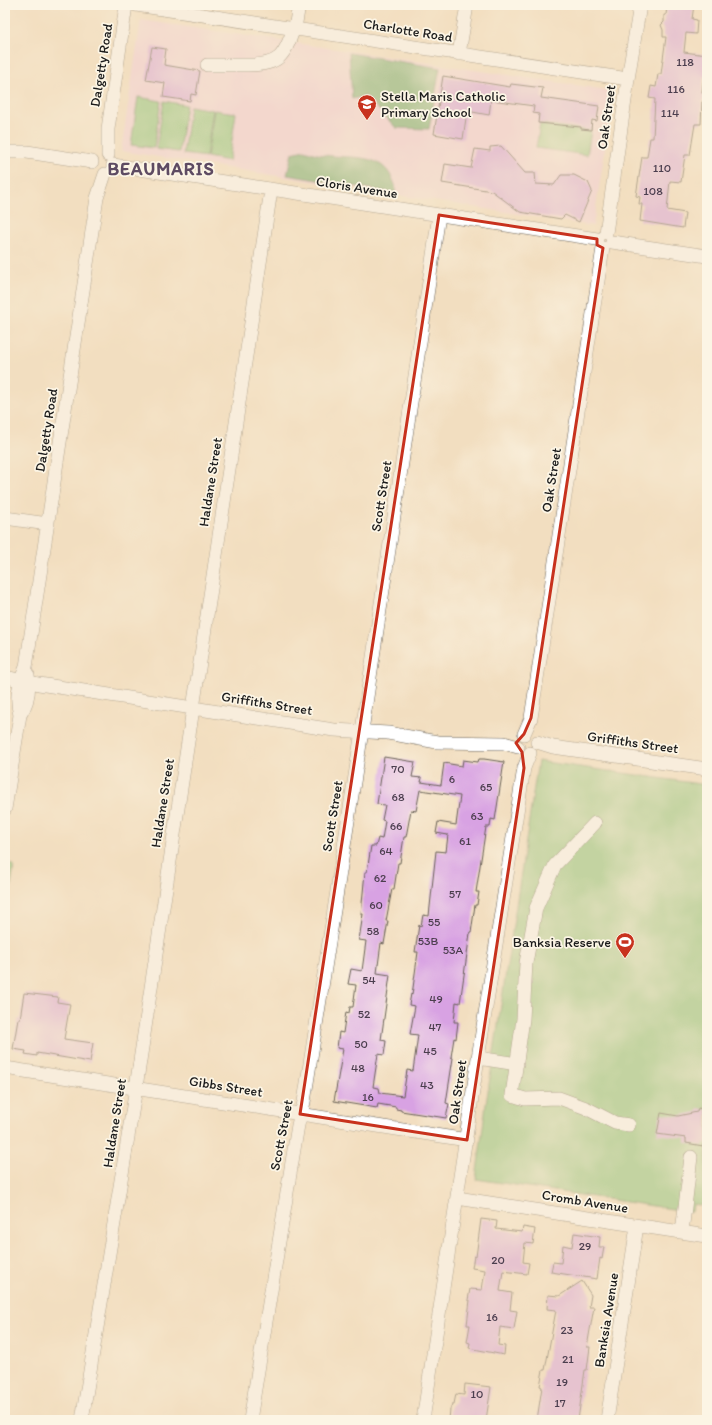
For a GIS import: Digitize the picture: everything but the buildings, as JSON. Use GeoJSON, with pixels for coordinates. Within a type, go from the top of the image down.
{"type":"FeatureCollection","features":[{"type":"Feature","properties":{"kind":"street","name":"Dalgetty Road"},"geometry":{"type":"LineString","coordinates":[[5,809],[20,715],[16,704],[25,681],[126,5]]}},
{"type":"Feature","properties":{"kind":"street","name":"Charlotte Road"},"geometry":{"type":"LineString","coordinates":[[136,5],[628,79]]}},
{"type":"Feature","properties":{"kind":"street"},"geometry":{"type":"LineString","coordinates":[[207,65],[259,65],[274,62],[286,48],[294,28],[299,5]]}},
{"type":"Feature","properties":{"kind":"street"},"geometry":{"type":"LineString","coordinates":[[460,54],[467,5]]}},
{"type":"Feature","properties":{"kind":"street","name":"Oak Street"},"geometry":{"type":"LineString","coordinates":[[423,1420],[640,5]]}},
{"type":"Feature","properties":{"kind":"street","name":"Cloris Avenue"},"geometry":{"type":"LineString","coordinates":[[5,152],[28,152],[707,256]]}},
{"type":"Feature","properties":{"kind":"street","name":"Haldane Street"},"geometry":{"type":"LineString","coordinates":[[82,1420],[136,1088],[271,190]]}},
{"type":"Feature","properties":{"kind":"street","name":"Scott Street"},"geometry":{"type":"LineString","coordinates":[[250,1420],[300,1114],[304,1102],[362,732],[439,215]]}},
{"type":"Feature","properties":{"kind":"street"},"geometry":{"type":"LineString","coordinates":[[5,518],[48,524]]}},
{"type":"Feature","properties":{"kind":"street","name":"Griffiths Street"},"geometry":{"type":"LineString","coordinates":[[5,677],[334,730],[388,734],[437,742],[527,744],[706,765]]}},
{"type":"Feature","properties":{"kind":"street"},"geometry":{"type":"LineString","coordinates":[[595,823],[556,865],[536,908],[526,963],[523,1019],[512,1095],[525,1099],[558,1098],[586,1108],[615,1123],[629,1125]]}},
{"type":"Feature","properties":{"kind":"street"},"geometry":{"type":"LineString","coordinates":[[478,1058],[517,1064]]}},
{"type":"Feature","properties":{"kind":"street","name":"Gibbs Street"},"geometry":{"type":"LineString","coordinates":[[5,1068],[466,1140]]}},
{"type":"Feature","properties":{"kind":"street"},"geometry":{"type":"LineString","coordinates":[[682,1232],[691,1157]]}},
{"type":"Feature","properties":{"kind":"street","name":"Cromb Avenue"},"geometry":{"type":"LineString","coordinates":[[458,1198],[707,1236]]}},
{"type":"Feature","properties":{"kind":"street","name":"Banksia Avenue"},"geometry":{"type":"LineString","coordinates":[[607,1420],[637,1226]]}},
{"type":"Feature","properties":{"kind":"highlighted area"},"geometry":{"type":"Polygon","coordinates":[[[439,215],[597,239],[597,245],[603,248],[531,718],[524,734],[516,743],[522,752],[524,768],[467,1140],[300,1114],[439,215]]]}},
{"type":"Feature","properties":{"kind":"shaded area","name":"Stella Maris Catholic Primary School"},"geometry":{"type":"Polygon","coordinates":[[[141,20],[614,91],[593,226],[121,151],[141,20]]]}},
{"type":"Feature","properties":{"kind":"green space"},"geometry":{"type":"Polygon","coordinates":[[[349,53],[440,68],[429,129],[396,128],[366,96],[352,99],[349,53]]]}},
{"type":"Feature","properties":{"kind":"green space"},"geometry":{"type":"Polygon","coordinates":[[[138,97],[161,101],[154,148],[131,145],[138,97]]]}},
{"type":"Feature","properties":{"kind":"green space"},"geometry":{"type":"Polygon","coordinates":[[[164,101],[186,105],[179,152],[156,149],[164,101]]]}},
{"type":"Feature","properties":{"kind":"green space"},"geometry":{"type":"Polygon","coordinates":[[[190,106],[213,110],[206,157],[183,154],[190,106]]]}},
{"type":"Feature","properties":{"kind":"green space"},"geometry":{"type":"Polygon","coordinates":[[[214,110],[236,113],[229,161],[207,157],[214,110]]]}},
{"type":"Feature","properties":{"kind":"green space"},"geometry":{"type":"Polygon","coordinates":[[[540,124],[591,131],[587,155],[536,148],[540,124]]]}},
{"type":"Feature","properties":{"kind":"green space"},"geometry":{"type":"Polygon","coordinates":[[[304,150],[322,155],[372,160],[387,170],[395,186],[395,193],[287,175],[292,153],[304,150]]]}},
{"type":"Feature","properties":{"kind":"green space","name":"Banksia Reserve"},"geometry":{"type":"Polygon","coordinates":[[[538,761],[707,785],[707,1206],[693,1204],[692,1212],[476,1179],[538,761]]]}},
{"type":"Feature","properties":{"kind":"green space"},"geometry":{"type":"Polygon","coordinates":[[[5,864],[14,865],[10,892],[5,891],[5,864]]]}},
{"type":"Feature","properties":{"kind":"place","name":"Stella Maris Catholic Primary School"},"geometry":{"type":"Point","coordinates":[367,121]}},
{"type":"Feature","properties":{"kind":"place","name":"Banksia Reserve"},"geometry":{"type":"Point","coordinates":[625,959]}},
{"type":"Feature","properties":{"kind":"district","name":"BEAUMARIS"},"geometry":{"type":"Point","coordinates":[161,169]}}]}
